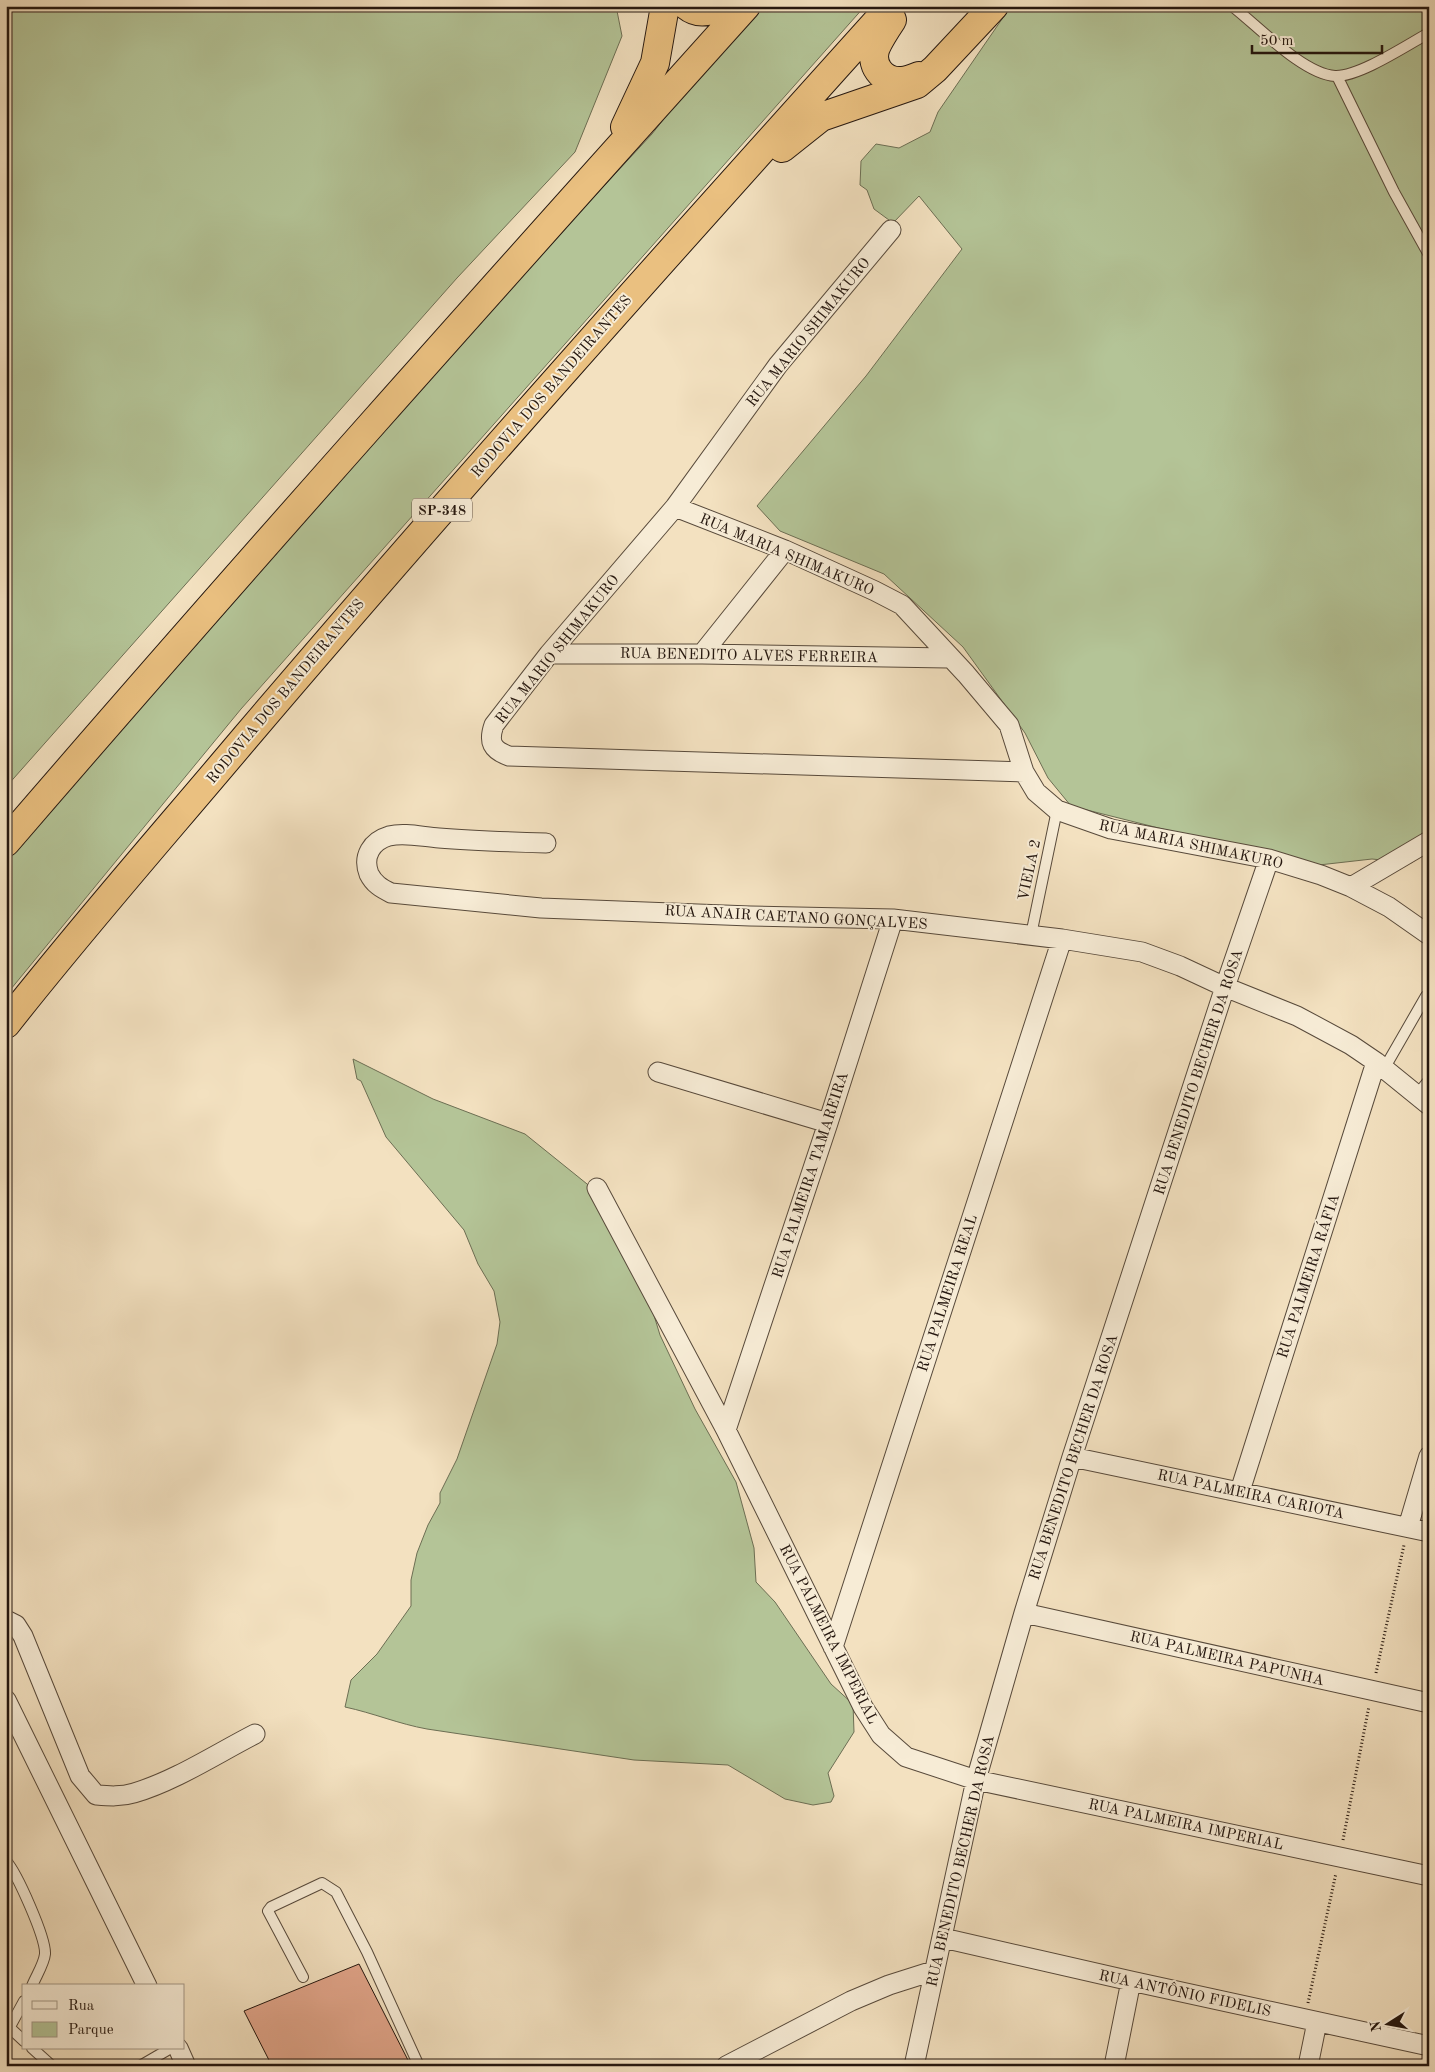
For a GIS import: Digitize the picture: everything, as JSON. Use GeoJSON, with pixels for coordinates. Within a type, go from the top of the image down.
{"type":"FeatureCollection","features":[{"type":"Feature","properties":{"kind":"highway"},"geometry":{"type":"LineString","coordinates":[[604,164],[634,111],[655,63],[665,6]]}},
{"type":"Feature","properties":{"kind":"highway"},"geometry":{"type":"LineString","coordinates":[[687,6],[693,11],[704,12],[722,6]]}},
{"type":"Feature","properties":{"kind":"highway"},"geometry":{"type":"LineString","coordinates":[[6,842],[202,615],[746,6]]}},
{"type":"Feature","properties":{"kind":"highway","name":"RODOVIA DOS BANDEIRANTES"},"geometry":{"type":"LineString","coordinates":[[6,1024],[111,896],[345,620],[891,6]]}},
{"type":"Feature","properties":{"kind":"highway"},"geometry":{"type":"LineString","coordinates":[[902,6],[875,48],[873,61],[878,72],[889,80],[901,81],[934,70]]}},
{"type":"Feature","properties":{"kind":"highway"},"geometry":{"type":"LineString","coordinates":[[684,237],[799,133],[821,117],[917,84],[934,70],[994,6]]}},
{"type":"Feature","properties":{"kind":"street","name":"RUA MARIO SHIMAKURO"},"geometry":{"type":"LineString","coordinates":[[890,230],[778,365],[675,507],[549,654],[494,725],[490,736],[494,747],[500,753],[509,756],[1024,772]]}},
{"type":"Feature","properties":{"kind":"street","name":"RUA MARIA SHIMAKURO"},"geometry":{"type":"LineString","coordinates":[[675,507],[785,550],[875,591],[902,606],[948,658],[984,694],[1008,725],[1018,749],[1024,772],[1036,792],[1057,810],[1111,828],[1269,859],[1351,887],[1389,907],[1429,935]]}},
{"type":"Feature","properties":{"kind":"street"},"geometry":{"type":"LineString","coordinates":[[702,654],[785,550]]}},
{"type":"Feature","properties":{"kind":"street","name":"RUA BENEDITO ALVES FERREIRA"},"geometry":{"type":"LineString","coordinates":[[549,654],[702,654],[948,658]]}},
{"type":"Feature","properties":{"kind":"street","name":"RUA ANAIR CAETANO GONÇALVES"},"geometry":{"type":"LineString","coordinates":[[546,843],[440,838],[402,834],[378,840],[368,852],[366,867],[379,888],[391,893],[541,908],[893,919],[1062,939],[1142,952],[1180,966],[1225,987],[1297,1016],[1351,1044],[1422,1100]]}},
{"type":"Feature","properties":{"kind":"street"},"geometry":{"type":"LineString","coordinates":[[1351,887],[1429,841]]}},
{"type":"Feature","properties":{"kind":"street","name":"RUA BENEDITO BECHER DA ROSA"},"geometry":{"type":"LineString","coordinates":[[914,2066],[933,1971],[942,1938],[976,1780],[1024,1613],[1072,1457],[1225,987],[1269,859]]}},
{"type":"Feature","properties":{"kind":"street","name":"RUA PALMEIRA TAMAREIRA"},"geometry":{"type":"LineString","coordinates":[[726,1430],[828,1123],[893,919]]}},
{"type":"Feature","properties":{"kind":"street","name":"RUA PALMEIRA REAL"},"geometry":{"type":"LineString","coordinates":[[833,1647],[1062,939]]}},
{"type":"Feature","properties":{"kind":"street","name":"RUA PALMEIRA RÁFIA"},"geometry":{"type":"LineString","coordinates":[[1240,1491],[1380,1065]]}},
{"type":"Feature","properties":{"kind":"street"},"geometry":{"type":"LineString","coordinates":[[658,1072],[828,1123]]}},
{"type":"Feature","properties":{"kind":"street","name":"RUA PALMEIRA IMPERIAL"},"geometry":{"type":"LineString","coordinates":[[596,1188],[726,1430],[863,1707],[881,1734],[906,1757],[976,1780],[1429,1876]]}},
{"type":"Feature","properties":{"kind":"street"},"geometry":{"type":"LineString","coordinates":[[1408,1527],[1429,1456]]}},
{"type":"Feature","properties":{"kind":"street","name":"RUA PALMEIRA CARIOTA"},"geometry":{"type":"LineString","coordinates":[[1072,1457],[1429,1532]]}},
{"type":"Feature","properties":{"kind":"street","name":"RUA PALMEIRA PAPUNHA"},"geometry":{"type":"LineString","coordinates":[[1024,1613],[1429,1702]]}},
{"type":"Feature","properties":{"kind":"street"},"geometry":{"type":"LineString","coordinates":[[6,1620],[16,1625],[23,1636],[80,1776],[96,1795],[114,1797],[133,1794],[166,1780],[255,1734]]}},
{"type":"Feature","properties":{"kind":"street"},"geometry":{"type":"LineString","coordinates":[[6,1700],[146,1984]]}},
{"type":"Feature","properties":{"kind":"street","name":"RUA ANTÔNIO FIDELIS"},"geometry":{"type":"LineString","coordinates":[[942,1938],[1131,1982],[1429,2046]]}},
{"type":"Feature","properties":{"kind":"street"},"geometry":{"type":"LineString","coordinates":[[726,2066],[851,2001],[889,1985],[933,1971]]}},
{"type":"Feature","properties":{"kind":"street"},"geometry":{"type":"LineString","coordinates":[[1114,2066],[1131,1982]]}},
{"type":"Feature","properties":{"kind":"street"},"geometry":{"type":"LineString","coordinates":[[1308,2066],[1310,2020]]}},
{"type":"Feature","properties":{"kind":"street"},"geometry":{"type":"LineString","coordinates":[[179,2050],[186,2066]]}},
{"type":"Feature","properties":{"kind":"lane"},"geometry":{"type":"LineString","coordinates":[[1232,6],[1292,56],[1317,72],[1337,76],[1365,68],[1429,33]]}},
{"type":"Feature","properties":{"kind":"lane"},"geometry":{"type":"LineString","coordinates":[[1337,76],[1394,192],[1429,255]]}},
{"type":"Feature","properties":{"kind":"lane","name":"VIELA 2"},"geometry":{"type":"LineString","coordinates":[[1031,935],[1057,810]]}},
{"type":"Feature","properties":{"kind":"lane"},"geometry":{"type":"LineString","coordinates":[[1380,1065],[1426,996]]}},
{"type":"Feature","properties":{"kind":"lane"},"geometry":{"type":"LineString","coordinates":[[1422,1100],[1429,1080]]}},
{"type":"Feature","properties":{"kind":"lane"},"geometry":{"type":"LineString","coordinates":[[6,1861],[27,1901],[44,1945],[43,1960],[33,1984]]}},
{"type":"Feature","properties":{"kind":"lane"},"geometry":{"type":"LineString","coordinates":[[303,1977],[268,1911],[271,1907],[322,1883],[336,1892],[367,1952],[419,2066]]}},
{"type":"Feature","properties":{"kind":"lane"},"geometry":{"type":"LineString","coordinates":[[22,2005],[8,2031],[22,2039]]}},
{"type":"Feature","properties":{"kind":"lane"},"geometry":{"type":"LineString","coordinates":[[34,2050],[52,2066]]}},
{"type":"Feature","properties":{"kind":"lane"},"geometry":{"type":"LineString","coordinates":[[140,2066],[168,2050]]}},
{"type":"Feature","properties":{"kind":"path"},"geometry":{"type":"LineString","coordinates":[[1310,2020],[1339,1857],[1408,1527]]}},
{"type":"Feature","properties":{"kind":"green space"},"geometry":{"type":"Polygon","coordinates":[[[6,6],[616,6],[622,36],[575,152],[457,278],[6,787],[6,6]]]}},
{"type":"Feature","properties":{"kind":"green space"},"geometry":{"type":"Polygon","coordinates":[[[752,6],[865,6],[241,709],[6,995],[6,863],[441,362],[652,134],[752,6]]]}},
{"type":"Feature","properties":{"kind":"green space"},"geometry":{"type":"Polygon","coordinates":[[[1011,6],[1429,6],[1429,851],[1411,863],[1372,859],[1310,866],[1071,806],[1048,778],[1025,733],[963,647],[884,574],[780,531],[757,506],[866,376],[962,249],[919,196],[893,223],[874,209],[867,190],[860,185],[861,161],[876,144],[899,148],[930,132],[938,112],[1011,6]]]}},
{"type":"Feature","properties":{"kind":"green space"},"geometry":{"type":"Polygon","coordinates":[[[353,1059],[433,1099],[525,1134],[597,1192],[633,1247],[660,1335],[695,1409],[736,1482],[754,1548],[756,1582],[775,1602],[831,1684],[853,1704],[854,1732],[828,1773],[834,1796],[831,1802],[813,1805],[785,1799],[728,1765],[634,1760],[427,1729],[345,1707],[351,1680],[377,1654],[411,1606],[411,1580],[417,1553],[428,1525],[440,1503],[440,1493],[457,1459],[497,1344],[500,1322],[494,1291],[478,1264],[464,1230],[386,1137],[361,1081],[357,1079],[353,1059]]]}},
{"type":"Feature","properties":{"kind":"building"},"geometry":{"type":"Polygon","coordinates":[[[359,1964],[411,2066],[272,2066],[244,2011],[359,1964]]]}}]}
